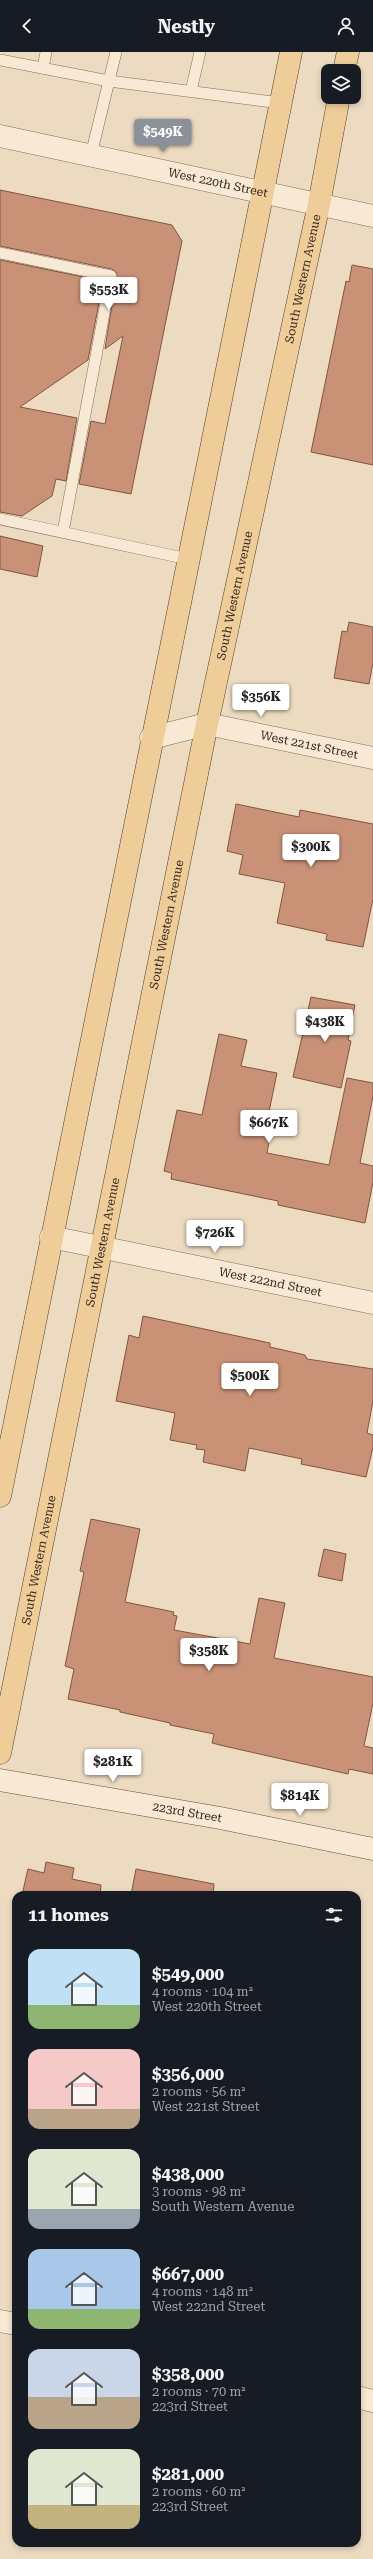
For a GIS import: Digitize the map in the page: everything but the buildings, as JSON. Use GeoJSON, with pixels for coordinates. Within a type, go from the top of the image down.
{"type":"FeatureCollection","features":[{"type":"Feature","properties":{"kind":"main road"},"geometry":{"type":"LineString","coordinates":[[0,1496],[151,738],[291,52]]}},
{"type":"Feature","properties":{"kind":"main road"},"geometry":{"type":"LineString","coordinates":[[345,64],[348,52]]}},
{"type":"Feature","properties":{"kind":"main road","name":"South Western Avenue"},"geometry":{"type":"LineString","coordinates":[[0,1753],[100,1248],[207,724],[319,204],[338,104]]}},
{"type":"Feature","properties":{"kind":"street","name":"West 220th Street"},"geometry":{"type":"LineString","coordinates":[[0,136],[373,216]]}},
{"type":"Feature","properties":{"kind":"street","name":"West 221st Street"},"geometry":{"type":"LineString","coordinates":[[151,738],[207,724],[373,758]]}},
{"type":"Feature","properties":{"kind":"street","name":"West 222nd Street"},"geometry":{"type":"LineString","coordinates":[[51,1237],[373,1304]]}},
{"type":"Feature","properties":{"kind":"street","name":"223rd Street"},"geometry":{"type":"LineString","coordinates":[[0,1780],[220,1818],[373,1848]]}},
{"type":"Feature","properties":{"kind":"street"},"geometry":{"type":"LineString","coordinates":[[0,2321],[12,2323]]}},
{"type":"Feature","properties":{"kind":"street"},"geometry":{"type":"LineString","coordinates":[[361,2398],[373,2401]]}},
{"type":"Feature","properties":{"kind":"lane"},"geometry":{"type":"LineString","coordinates":[[43,68],[46,52]]}},
{"type":"Feature","properties":{"kind":"lane"},"geometry":{"type":"LineString","coordinates":[[91,155],[116,52]]}},
{"type":"Feature","properties":{"kind":"lane"},"geometry":{"type":"LineString","coordinates":[[192,91],[200,52]]}},
{"type":"Feature","properties":{"kind":"lane"},"geometry":{"type":"LineString","coordinates":[[0,60],[109,81],[280,103]]}},
{"type":"Feature","properties":{"kind":"lane"},"geometry":{"type":"LineString","coordinates":[[0,253],[111,276],[63,532]]}},
{"type":"Feature","properties":{"kind":"lane"},"geometry":{"type":"LineString","coordinates":[[0,520],[188,559]]}}]}
